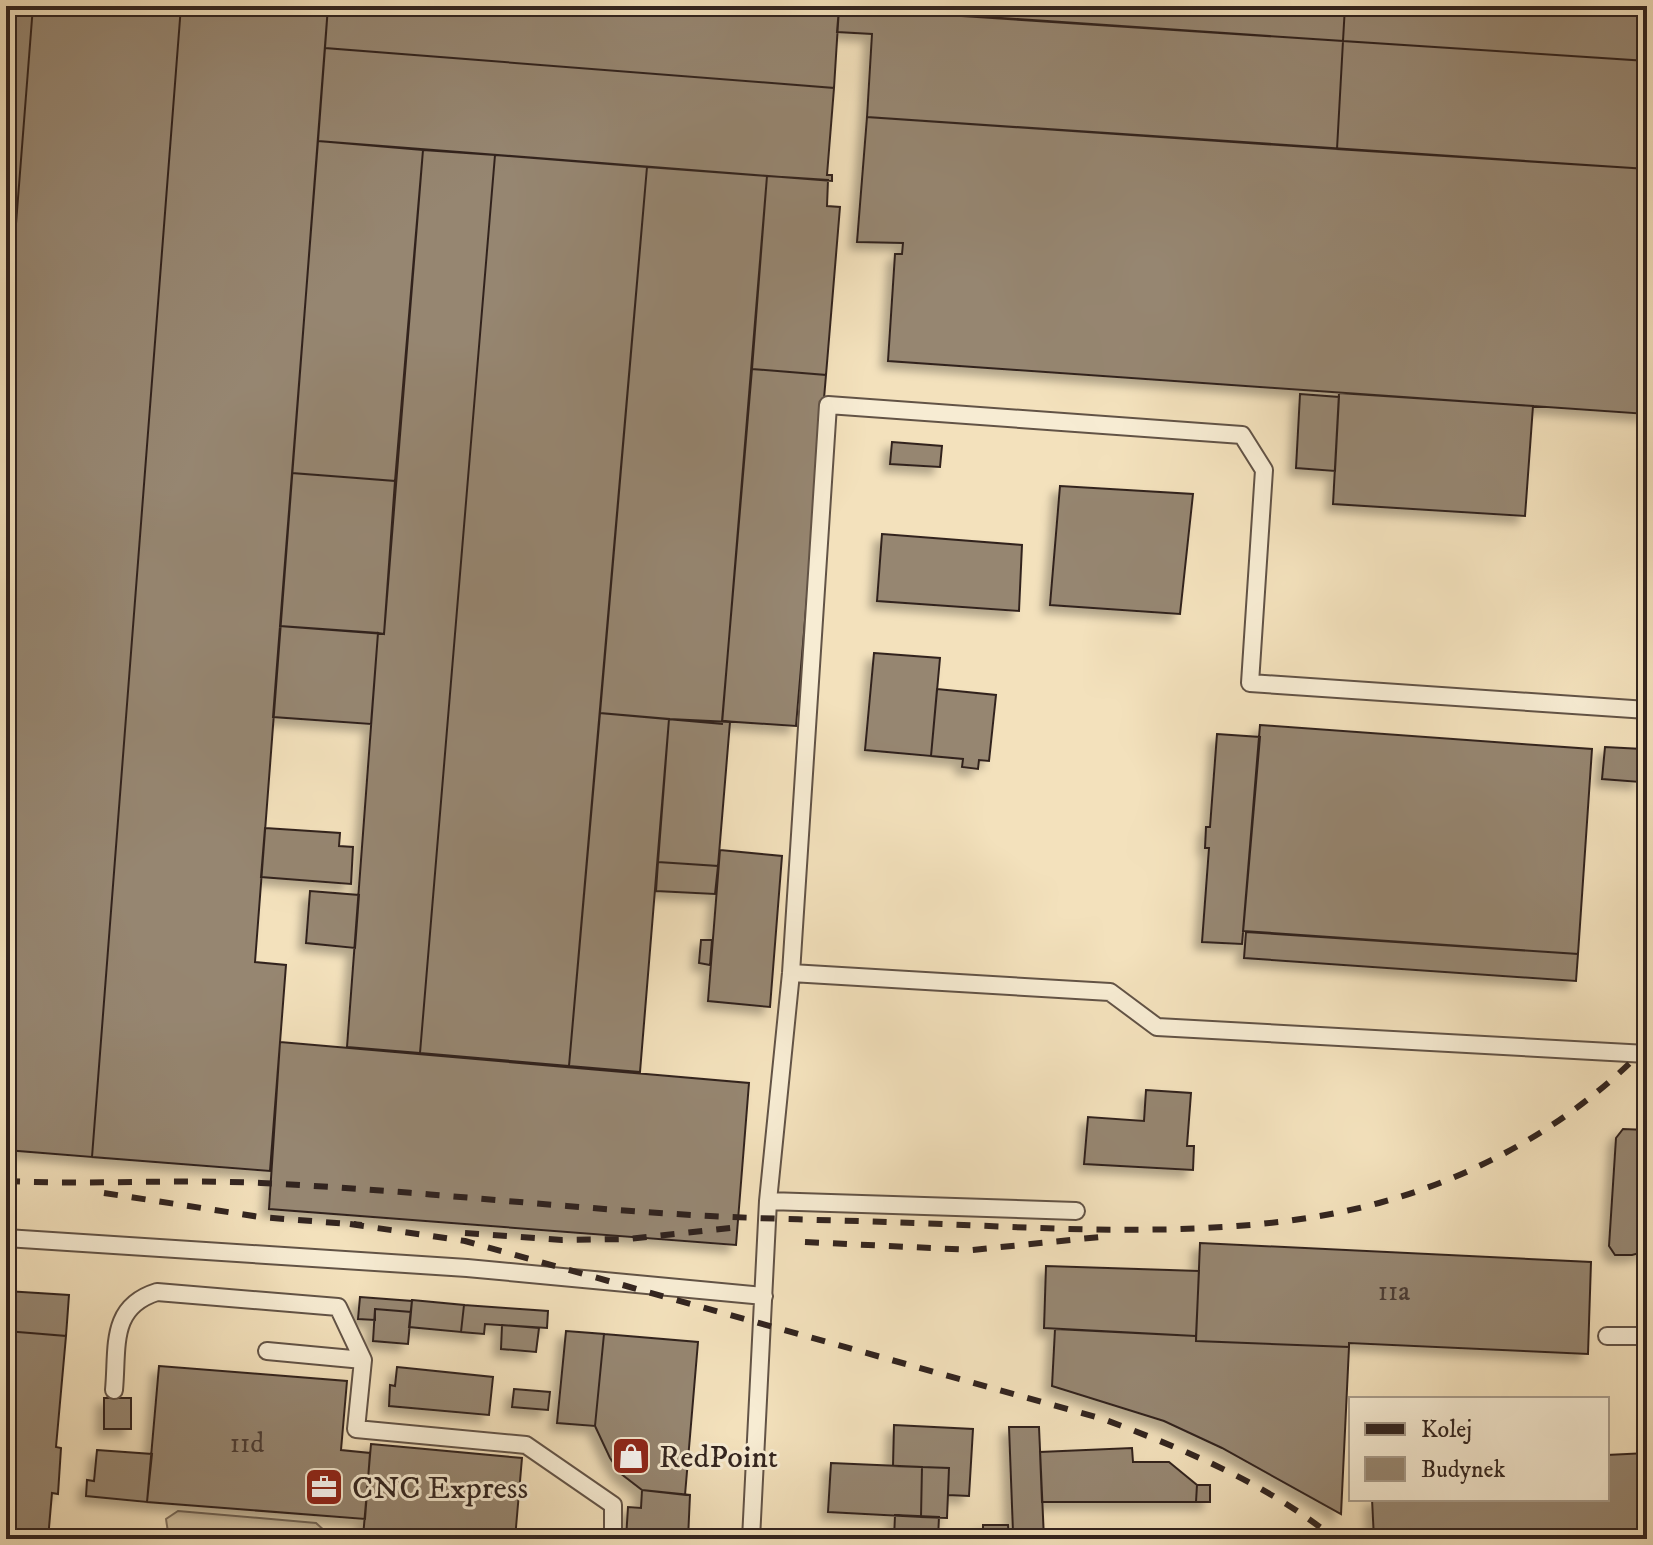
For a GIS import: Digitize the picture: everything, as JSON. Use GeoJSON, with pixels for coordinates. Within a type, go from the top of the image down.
{"type":"FeatureCollection","features":[{"type":"Feature","properties":{"kind":"lane"},"geometry":{"type":"LineString","coordinates":[[751,1539],[768,1201],[791,973],[828,405],[1242,435],[1264,470],[1250,683],[1647,710]]}},
{"type":"Feature","properties":{"kind":"lane"},"geometry":{"type":"LineString","coordinates":[[791,973],[1110,992],[1157,1027],[1647,1054]]}},
{"type":"Feature","properties":{"kind":"lane"},"geometry":{"type":"LineString","coordinates":[[768,1201],[1076,1211]]}},
{"type":"Feature","properties":{"kind":"lane"},"geometry":{"type":"LineString","coordinates":[[6,1238],[467,1268],[764,1296]]}},
{"type":"Feature","properties":{"kind":"lane"},"geometry":{"type":"LineString","coordinates":[[114,1390],[121,1320],[135,1299],[157,1292],[338,1307],[363,1360],[356,1429],[526,1445],[613,1505],[613,1539]]}},
{"type":"Feature","properties":{"kind":"lane"},"geometry":{"type":"LineString","coordinates":[[1607,1336],[1647,1336]]}},
{"type":"Feature","properties":{"kind":"lane"},"geometry":{"type":"LineString","coordinates":[[267,1351],[363,1360]]}},
{"type":"Feature","properties":{"kind":"shaded area"},"geometry":{"type":"Polygon","coordinates":[[[178,1511],[316,1523],[326,1532],[326,1539],[169,1539],[166,1519],[178,1511]]]}},
{"type":"Feature","properties":{"kind":"building"},"geometry":{"type":"Polygon","coordinates":[[[6,6],[33,6],[6,352],[6,6]]]}},
{"type":"Feature","properties":{"kind":"building"},"geometry":{"type":"Polygon","coordinates":[[[33,6],[181,6],[92,1157],[6,1150],[6,352],[33,6]]]}},
{"type":"Feature","properties":{"kind":"building"},"geometry":{"type":"Polygon","coordinates":[[[181,6],[328,6],[255,962],[286,965],[270,1171],[92,1157],[181,6]]]}},
{"type":"Feature","properties":{"kind":"building"},"geometry":{"type":"Polygon","coordinates":[[[328,6],[839,8],[834,88],[325,48],[328,6]]]}},
{"type":"Feature","properties":{"kind":"building"},"geometry":{"type":"Polygon","coordinates":[[[825,6],[1345,6],[1343,41],[825,6]]]}},
{"type":"Feature","properties":{"kind":"building"},"geometry":{"type":"Polygon","coordinates":[[[1345,6],[1647,6],[1647,61],[1343,41],[1345,6]]]}},
{"type":"Feature","properties":{"kind":"building"},"geometry":{"type":"Polygon","coordinates":[[[839,8],[1343,41],[1337,149],[867,117],[872,34],[837,32],[839,8]]]}},
{"type":"Feature","properties":{"kind":"building"},"geometry":{"type":"Polygon","coordinates":[[[1343,41],[1647,61],[1647,169],[1337,149],[1343,41]]]}},
{"type":"Feature","properties":{"kind":"building"},"geometry":{"type":"Polygon","coordinates":[[[325,48],[834,88],[827,175],[832,175],[832,181],[318,141],[325,48]]]}},
{"type":"Feature","properties":{"kind":"building"},"geometry":{"type":"Polygon","coordinates":[[[867,117],[1647,169],[1647,414],[888,361],[895,254],[902,254],[903,243],[857,242],[867,117]]]}},
{"type":"Feature","properties":{"kind":"building"},"geometry":{"type":"Polygon","coordinates":[[[318,141],[423,150],[395,481],[292,473],[318,141]]]}},
{"type":"Feature","properties":{"kind":"building"},"geometry":{"type":"Polygon","coordinates":[[[423,150],[495,155],[420,1053],[347,1047],[378,633],[384,634],[423,150]]]}},
{"type":"Feature","properties":{"kind":"building"},"geometry":{"type":"Polygon","coordinates":[[[495,155],[647,167],[569,1066],[420,1053],[495,155]]]}},
{"type":"Feature","properties":{"kind":"building"},"geometry":{"type":"Polygon","coordinates":[[[647,167],[767,176],[722,724],[600,713],[647,167]]]}},
{"type":"Feature","properties":{"kind":"building"},"geometry":{"type":"Polygon","coordinates":[[[767,176],[828,180],[827,206],[840,207],[826,375],[752,369],[767,176]]]}},
{"type":"Feature","properties":{"kind":"building"},"geometry":{"type":"Polygon","coordinates":[[[752,369],[826,375],[796,726],[722,721],[752,369]]]}},
{"type":"Feature","properties":{"kind":"building"},"geometry":{"type":"Polygon","coordinates":[[[1339,393],[1533,406],[1525,516],[1333,504],[1339,393]]]}},
{"type":"Feature","properties":{"kind":"building"},"geometry":{"type":"Polygon","coordinates":[[[1300,394],[1339,397],[1335,471],[1296,468],[1300,394]]]}},
{"type":"Feature","properties":{"kind":"building"},"geometry":{"type":"Polygon","coordinates":[[[892,442],[942,446],[940,467],[890,464],[892,442]]]}},
{"type":"Feature","properties":{"kind":"building"},"geometry":{"type":"Polygon","coordinates":[[[292,473],[395,481],[384,634],[280,626],[292,473]]]}},
{"type":"Feature","properties":{"kind":"building"},"geometry":{"type":"Polygon","coordinates":[[[1060,486],[1193,494],[1180,614],[1050,605],[1060,486]]]}},
{"type":"Feature","properties":{"kind":"building"},"geometry":{"type":"Polygon","coordinates":[[[882,534],[1022,545],[1019,611],[877,601],[882,534]]]}},
{"type":"Feature","properties":{"kind":"building"},"geometry":{"type":"Polygon","coordinates":[[[280,626],[378,633],[371,724],[273,717],[280,626]]]}},
{"type":"Feature","properties":{"kind":"building"},"geometry":{"type":"Polygon","coordinates":[[[874,653],[940,658],[931,756],[865,750],[874,653]]]}},
{"type":"Feature","properties":{"kind":"building"},"geometry":{"type":"Polygon","coordinates":[[[937,689],[996,695],[989,761],[979,760],[978,769],[962,767],[963,759],[931,756],[937,689]]]}},
{"type":"Feature","properties":{"kind":"building"},"geometry":{"type":"Polygon","coordinates":[[[600,713],[669,719],[640,1072],[569,1066],[600,713]]]}},
{"type":"Feature","properties":{"kind":"building"},"geometry":{"type":"Polygon","coordinates":[[[669,719],[730,722],[718,866],[658,862],[669,719]]]}},
{"type":"Feature","properties":{"kind":"building"},"geometry":{"type":"Polygon","coordinates":[[[1260,725],[1592,749],[1578,954],[1243,931],[1260,725]]]}},
{"type":"Feature","properties":{"kind":"building"},"geometry":{"type":"Polygon","coordinates":[[[1217,734],[1260,737],[1242,944],[1202,942],[1209,848],[1205,848],[1206,827],[1210,827],[1217,734]]]}},
{"type":"Feature","properties":{"kind":"building"},"geometry":{"type":"Polygon","coordinates":[[[1605,747],[1642,749],[1640,782],[1602,779],[1605,747]]]}},
{"type":"Feature","properties":{"kind":"building"},"geometry":{"type":"Polygon","coordinates":[[[265,828],[340,833],[339,846],[353,847],[351,884],[261,877],[265,828]]]}},
{"type":"Feature","properties":{"kind":"building"},"geometry":{"type":"Polygon","coordinates":[[[720,850],[782,856],[770,1007],[708,1001],[720,850]]]}},
{"type":"Feature","properties":{"kind":"building"},"geometry":{"type":"Polygon","coordinates":[[[658,862],[718,866],[715,894],[656,891],[658,862]]]}},
{"type":"Feature","properties":{"kind":"building"},"geometry":{"type":"Polygon","coordinates":[[[310,891],[359,895],[355,948],[306,943],[310,891]]]}},
{"type":"Feature","properties":{"kind":"building"},"geometry":{"type":"Polygon","coordinates":[[[1246,932],[1578,954],[1576,981],[1244,958],[1246,932]]]}},
{"type":"Feature","properties":{"kind":"building"},"geometry":{"type":"Polygon","coordinates":[[[701,940],[712,940],[710,965],[699,963],[701,940]]]}},
{"type":"Feature","properties":{"kind":"building"},"geometry":{"type":"Polygon","coordinates":[[[280,1042],[749,1083],[736,1245],[269,1209],[280,1042]]]}},
{"type":"Feature","properties":{"kind":"building"},"geometry":{"type":"Polygon","coordinates":[[[1146,1090],[1191,1093],[1187,1146],[1194,1146],[1193,1170],[1084,1164],[1088,1117],[1144,1121],[1146,1090]]]}},
{"type":"Feature","properties":{"kind":"building"},"geometry":{"type":"Polygon","coordinates":[[[1623,1129],[1647,1130],[1647,1251],[1632,1255],[1615,1255],[1609,1246],[1616,1138],[1623,1129]]]}},
{"type":"Feature","properties":{"kind":"building"},"geometry":{"type":"Polygon","coordinates":[[[1200,1243],[1591,1262],[1588,1354],[1349,1343],[1349,1347],[1196,1341],[1200,1243]]]}},
{"type":"Feature","properties":{"kind":"building"},"geometry":{"type":"Polygon","coordinates":[[[1046,1266],[1199,1271],[1196,1336],[1044,1328],[1046,1266]]]}},
{"type":"Feature","properties":{"kind":"building"},"geometry":{"type":"Polygon","coordinates":[[[6,1291],[69,1295],[66,1336],[6,1331],[6,1291]]]}},
{"type":"Feature","properties":{"kind":"building"},"geometry":{"type":"Polygon","coordinates":[[[360,1297],[412,1301],[411,1312],[375,1309],[375,1320],[358,1319],[360,1297]]]}},
{"type":"Feature","properties":{"kind":"building"},"geometry":{"type":"Polygon","coordinates":[[[412,1300],[464,1305],[461,1332],[409,1327],[412,1300]]]}},
{"type":"Feature","properties":{"kind":"building"},"geometry":{"type":"Polygon","coordinates":[[[464,1305],[548,1311],[547,1328],[485,1324],[484,1334],[461,1332],[464,1305]]]}},
{"type":"Feature","properties":{"kind":"building"},"geometry":{"type":"Polygon","coordinates":[[[375,1309],[411,1312],[408,1344],[373,1341],[375,1309]]]}},
{"type":"Feature","properties":{"kind":"building"},"geometry":{"type":"Polygon","coordinates":[[[502,1325],[539,1328],[536,1352],[501,1349],[502,1325]]]}},
{"type":"Feature","properties":{"kind":"building"},"geometry":{"type":"Polygon","coordinates":[[[1055,1329],[1196,1336],[1196,1341],[1349,1347],[1341,1514],[1222,1448],[1164,1421],[1052,1386],[1055,1329]]]}},
{"type":"Feature","properties":{"kind":"building"},"geometry":{"type":"Polygon","coordinates":[[[6,1331],[66,1336],[56,1447],[61,1448],[58,1494],[52,1493],[48,1539],[6,1539],[6,1331]]]}},
{"type":"Feature","properties":{"kind":"building"},"geometry":{"type":"Polygon","coordinates":[[[566,1331],[604,1334],[595,1426],[557,1423],[566,1331]]]}},
{"type":"Feature","properties":{"kind":"building"},"geometry":{"type":"Polygon","coordinates":[[[604,1334],[698,1342],[685,1495],[642,1490],[620,1473],[610,1458],[595,1426],[604,1334]]]}},
{"type":"Feature","properties":{"kind":"building"},"geometry":{"type":"Polygon","coordinates":[[[159,1366],[347,1381],[341,1450],[370,1453],[365,1519],[147,1502],[159,1366]]]}},
{"type":"Feature","properties":{"kind":"building"},"geometry":{"type":"Polygon","coordinates":[[[397,1367],[493,1377],[489,1415],[389,1406],[390,1385],[395,1386],[397,1367]]]}},
{"type":"Feature","properties":{"kind":"building"},"geometry":{"type":"Polygon","coordinates":[[[514,1389],[550,1392],[548,1410],[512,1407],[514,1389]]]}},
{"type":"Feature","properties":{"kind":"building"},"geometry":{"type":"Polygon","coordinates":[[[104,1398],[131,1398],[131,1429],[104,1429],[104,1398]]]}},
{"type":"Feature","properties":{"kind":"building"},"geometry":{"type":"Polygon","coordinates":[[[894,1425],[973,1429],[969,1496],[948,1495],[949,1468],[893,1466],[894,1425]]]}},
{"type":"Feature","properties":{"kind":"building"},"geometry":{"type":"Polygon","coordinates":[[[1009,1427],[1039,1427],[1044,1539],[1009,1539],[1009,1532],[1013,1532],[1009,1427]]]}},
{"type":"Feature","properties":{"kind":"building"},"geometry":{"type":"Polygon","coordinates":[[[371,1444],[522,1458],[515,1539],[363,1537],[371,1444]]]}},
{"type":"Feature","properties":{"kind":"building"},"geometry":{"type":"Polygon","coordinates":[[[1132,1448],[1133,1462],[1169,1462],[1197,1485],[1196,1502],[1042,1502],[1040,1452],[1132,1448]]]}},
{"type":"Feature","properties":{"kind":"building"},"geometry":{"type":"Polygon","coordinates":[[[97,1450],[152,1454],[147,1502],[86,1496],[87,1480],[94,1481],[97,1450]]]}},
{"type":"Feature","properties":{"kind":"building"},"geometry":{"type":"Polygon","coordinates":[[[1647,1453],[1647,1530],[1462,1539],[1374,1539],[1372,1501],[1609,1501],[1609,1455],[1647,1453]]]}},
{"type":"Feature","properties":{"kind":"building"},"geometry":{"type":"Polygon","coordinates":[[[831,1463],[922,1467],[921,1517],[828,1512],[831,1463]]]}},
{"type":"Feature","properties":{"kind":"building"},"geometry":{"type":"Polygon","coordinates":[[[922,1467],[949,1468],[947,1518],[921,1517],[922,1467]]]}},
{"type":"Feature","properties":{"kind":"building"},"geometry":{"type":"Polygon","coordinates":[[[1197,1485],[1210,1485],[1210,1502],[1196,1502],[1197,1485]]]}},
{"type":"Feature","properties":{"kind":"building"},"geometry":{"type":"Polygon","coordinates":[[[642,1490],[690,1495],[688,1539],[626,1539],[628,1507],[641,1508],[642,1490]]]}},
{"type":"Feature","properties":{"kind":"building"},"geometry":{"type":"Polygon","coordinates":[[[895,1515],[939,1517],[938,1539],[894,1539],[895,1515]]]}},
{"type":"Feature","properties":{"kind":"building"},"geometry":{"type":"Polygon","coordinates":[[[983,1525],[1008,1525],[1009,1539],[983,1539],[983,1525]]]}},
{"type":"Feature","properties":{"kind":"railway"},"geometry":{"type":"LineString","coordinates":[[6,1181],[261,1183],[710,1216],[1010,1227],[1135,1230],[1260,1224],[1321,1216],[1379,1203],[1454,1177],[1489,1161],[1557,1122],[1589,1099],[1647,1046]]}},
{"type":"Feature","properties":{"kind":"railway"},"geometry":{"type":"LineString","coordinates":[[104,1193],[260,1217],[362,1225]]}},
{"type":"Feature","properties":{"kind":"railway"},"geometry":{"type":"LineString","coordinates":[[350,1224],[465,1241],[1103,1419],[1164,1443],[1254,1485],[1335,1539]]}},
{"type":"Feature","properties":{"kind":"railway"},"geometry":{"type":"LineString","coordinates":[[465,1233],[562,1240],[629,1239],[740,1227]]}},
{"type":"Feature","properties":{"kind":"railway"},"geometry":{"type":"LineString","coordinates":[[805,1242],[972,1250],[1100,1237]]}},
{"type":"Feature","properties":{"kind":"place","name":"RedPoint"},"geometry":{"type":"Point","coordinates":[631,1456]}},
{"type":"Feature","properties":{"kind":"place","name":"CNC Express"},"geometry":{"type":"Point","coordinates":[324,1487]}}]}
